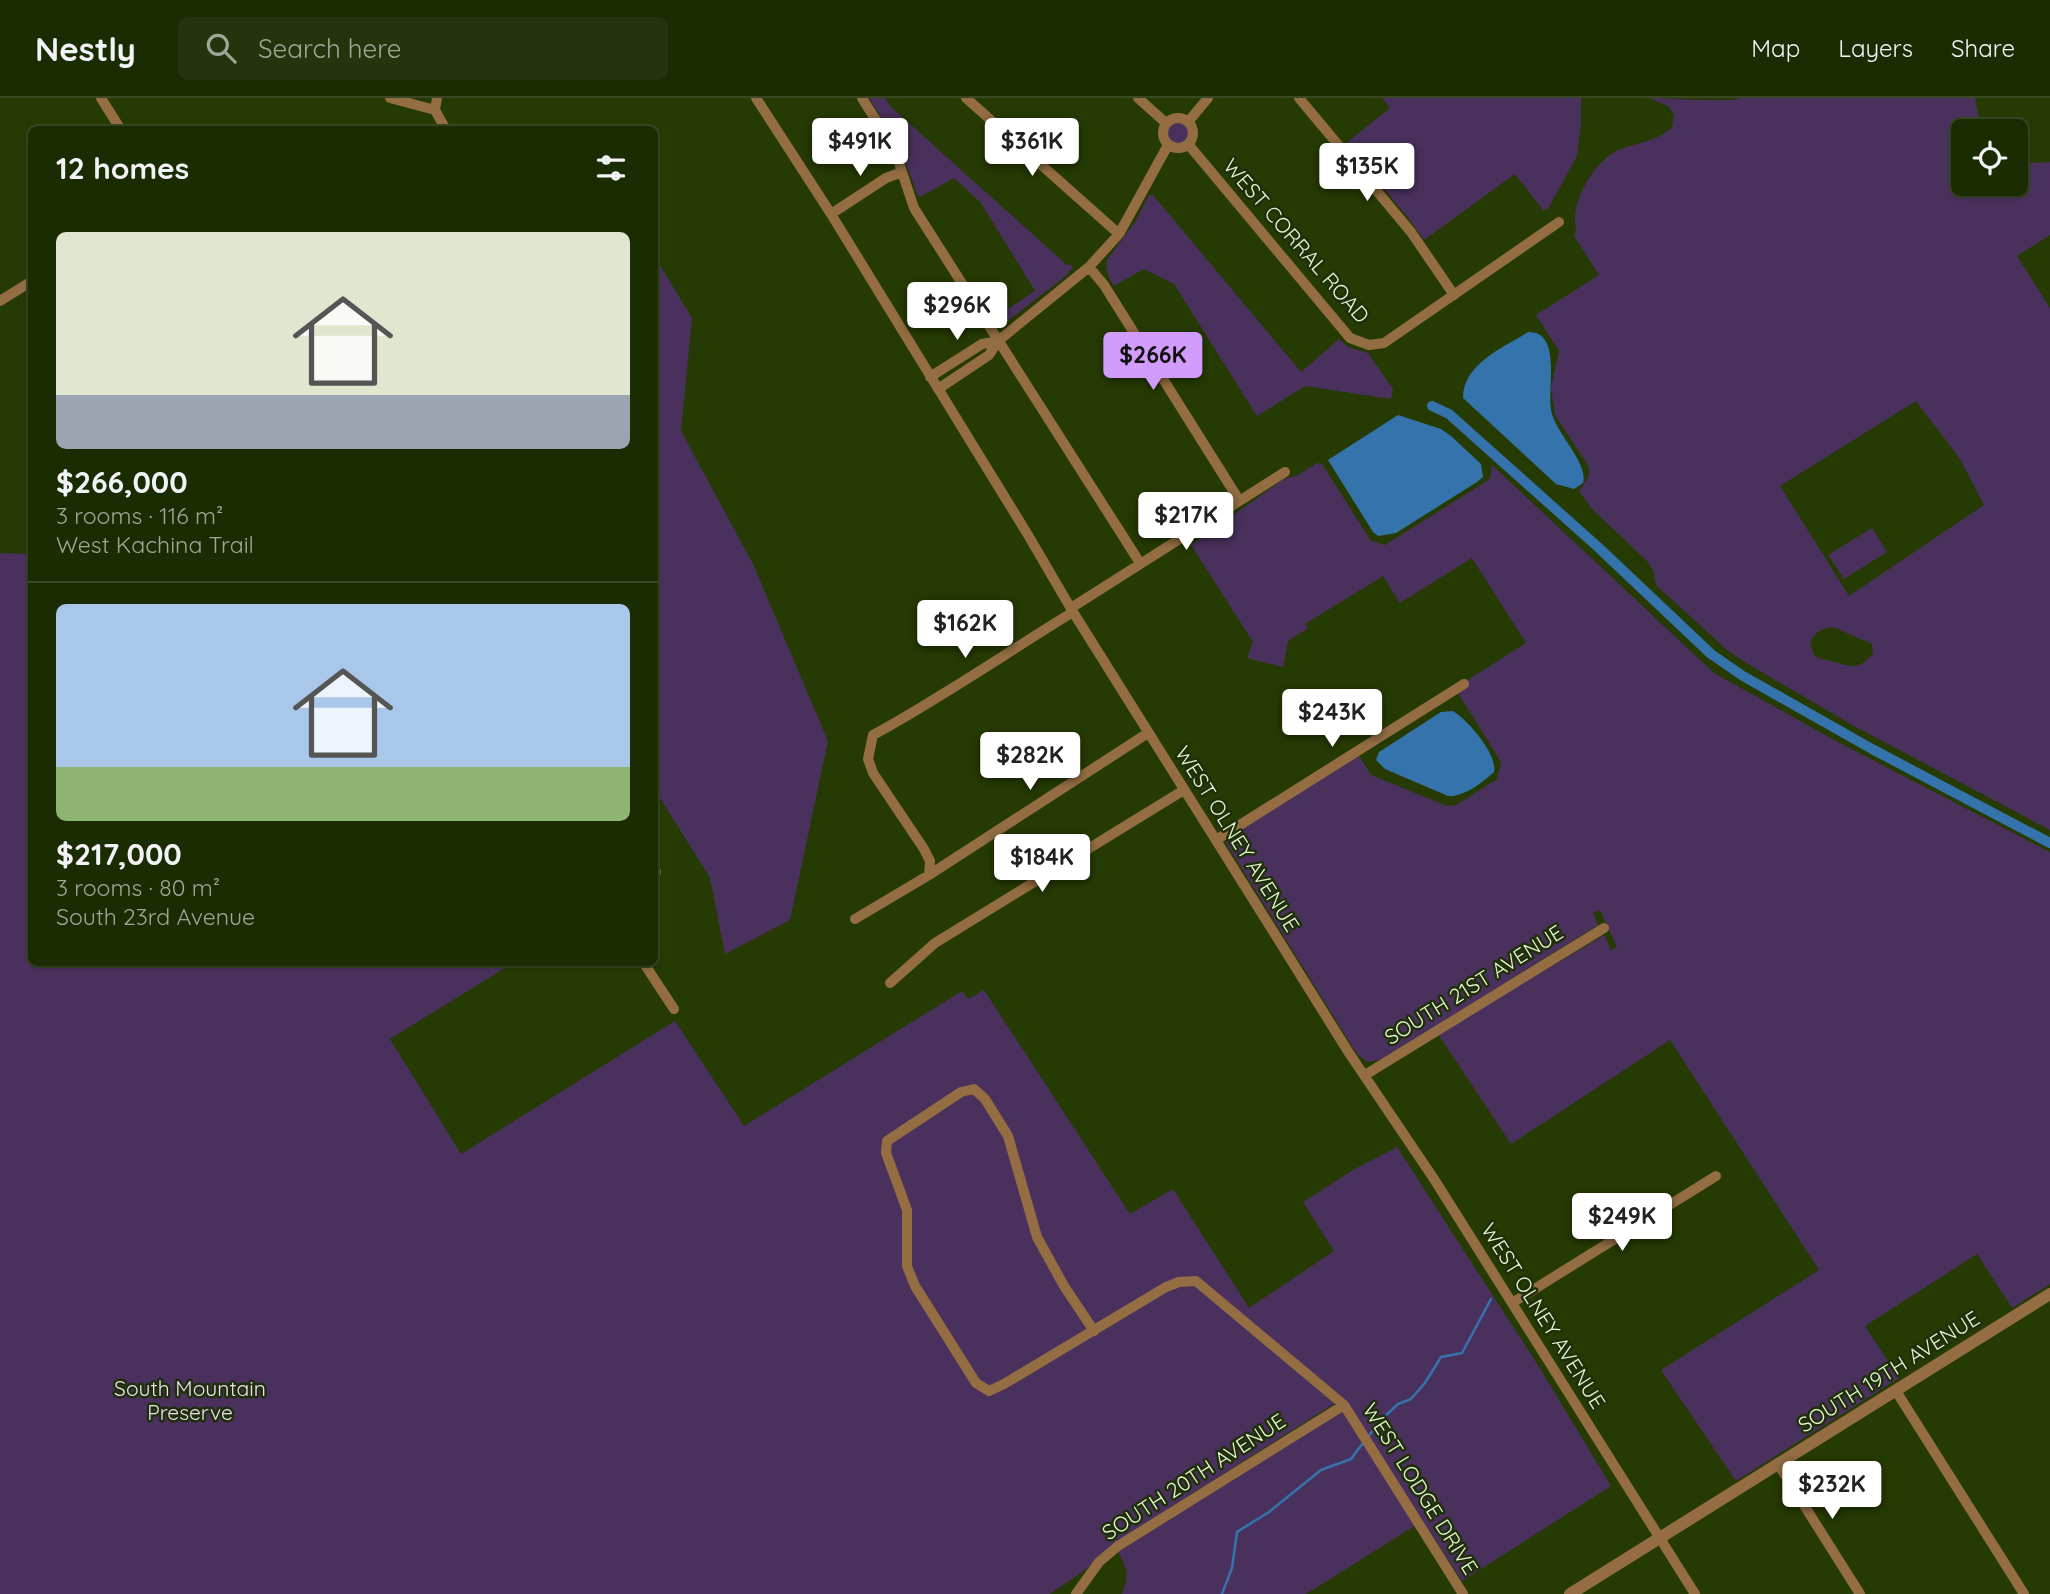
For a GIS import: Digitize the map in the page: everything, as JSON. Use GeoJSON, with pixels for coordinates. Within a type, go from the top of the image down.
{"type":"FeatureCollection","features":[{"type":"Feature","properties":{"kind":"street"},"geometry":{"type":"LineString","coordinates":[[101,98],[118,126]]}},
{"type":"Feature","properties":{"kind":"street"},"geometry":{"type":"LineString","coordinates":[[390,98],[435,110]]}},
{"type":"Feature","properties":{"kind":"street"},"geometry":{"type":"LineString","coordinates":[[437,98],[435,110],[444,126]]}},
{"type":"Feature","properties":{"kind":"street","name":"WEST OLNEY AVENUE"},"geometry":{"type":"LineString","coordinates":[[756,98],[831,214],[1072,610],[1349,1053],[1410,1142],[1695,1594]]}},
{"type":"Feature","properties":{"kind":"street"},"geometry":{"type":"LineString","coordinates":[[862,98],[895,151],[914,208],[1140,563]]}},
{"type":"Feature","properties":{"kind":"street"},"geometry":{"type":"LineString","coordinates":[[966,98],[1119,234]]}},
{"type":"Feature","properties":{"kind":"street"},"geometry":{"type":"LineString","coordinates":[[1138,98],[1166,123]]}},
{"type":"Feature","properties":{"kind":"street"},"geometry":{"type":"LineString","coordinates":[[1188,122],[1208,98]]}},
{"type":"Feature","properties":{"kind":"street"},"geometry":{"type":"LineString","coordinates":[[1299,98],[1411,232],[1454,295],[1559,222]]}},
{"type":"Feature","properties":{"kind":"street"},"geometry":{"type":"LineString","coordinates":[[938,389],[989,355],[998,341],[1090,267],[1119,234],[1168,145],[1163,132],[1166,123],[1176,118],[1188,122]]}},
{"type":"Feature","properties":{"kind":"street"},"geometry":{"type":"LineString","coordinates":[[1168,145],[1181,148],[1188,144],[1192,136],[1188,122]]}},
{"type":"Feature","properties":{"kind":"street","name":"WEST CORRAL ROAD"},"geometry":{"type":"LineString","coordinates":[[1188,144],[1350,338],[1368,345],[1384,343],[1454,295]]}},
{"type":"Feature","properties":{"kind":"street"},"geometry":{"type":"LineString","coordinates":[[831,214],[887,178],[902,172]]}},
{"type":"Feature","properties":{"kind":"street"},"geometry":{"type":"LineString","coordinates":[[1090,267],[1239,500]]}},
{"type":"Feature","properties":{"kind":"street"},"geometry":{"type":"LineString","coordinates":[[0,301],[28,284]]}},
{"type":"Feature","properties":{"kind":"street"},"geometry":{"type":"LineString","coordinates":[[930,377],[982,344],[998,341]]}},
{"type":"Feature","properties":{"kind":"street"},"geometry":{"type":"LineString","coordinates":[[966,354],[973,366]]}},
{"type":"Feature","properties":{"kind":"street"},"geometry":{"type":"LineString","coordinates":[[929,875],[930,861],[924,849],[873,773],[868,759],[873,735],[923,708],[1140,563],[1285,471]]}},
{"type":"Feature","properties":{"kind":"street"},"geometry":{"type":"LineString","coordinates":[[1216,840],[1464,684]]}},
{"type":"Feature","properties":{"kind":"street"},"geometry":{"type":"LineString","coordinates":[[855,919],[929,875],[1149,733]]}},
{"type":"Feature","properties":{"kind":"street"},"geometry":{"type":"LineString","coordinates":[[890,983],[934,943],[1184,790]]}},
{"type":"Feature","properties":{"kind":"street","name":"SOUTH 21ST AVENUE"},"geometry":{"type":"LineString","coordinates":[[1365,1075],[1604,928]]}},
{"type":"Feature","properties":{"kind":"street"},"geometry":{"type":"LineString","coordinates":[[646,966],[674,1009]]}},
{"type":"Feature","properties":{"kind":"street"},"geometry":{"type":"LineString","coordinates":[[974,1089],[985,1099],[1008,1136],[1037,1237],[1064,1286],[1094,1331],[989,1391],[976,1383],[915,1286],[907,1266],[907,1210],[886,1153],[887,1141],[961,1091],[974,1089]]}},
{"type":"Feature","properties":{"kind":"street"},"geometry":{"type":"LineString","coordinates":[[1512,1303],[1716,1176]]}},
{"type":"Feature","properties":{"kind":"street","name":"WEST LODGE DRIVE"},"geometry":{"type":"LineString","coordinates":[[1094,1331],[1166,1287],[1179,1282],[1196,1281],[1344,1405],[1463,1594]]}},
{"type":"Feature","properties":{"kind":"street","name":"SOUTH 19TH AVENUE"},"geometry":{"type":"LineString","coordinates":[[1570,1594],[2050,1294]]}},
{"type":"Feature","properties":{"kind":"street"},"geometry":{"type":"LineString","coordinates":[[1896,1391],[2024,1594]]}},
{"type":"Feature","properties":{"kind":"street","name":"SOUTH 20TH AVENUE"},"geometry":{"type":"LineString","coordinates":[[1076,1594],[1099,1562],[1118,1546],[1344,1405]]}},
{"type":"Feature","properties":{"kind":"street"},"geometry":{"type":"LineString","coordinates":[[1778,1464],[1860,1594]]}},
{"type":"Feature","properties":{"kind":"green space"},"geometry":{"type":"Polygon","coordinates":[[[869,98],[885,98],[891,107],[1067,265],[1071,265],[1073,267],[1066,276],[1009,320],[1002,322],[994,318],[1035,291],[981,203],[954,178],[918,196],[900,148],[869,98]]]}},
{"type":"Feature","properties":{"kind":"green space"},"geometry":{"type":"Polygon","coordinates":[[[1382,98],[1581,98],[1577,156],[1548,209],[1543,210],[1515,174],[1424,240],[1346,143],[1390,108],[1382,98]]]}},
{"type":"Feature","properties":{"kind":"green space"},"geometry":{"type":"Polygon","coordinates":[[[1649,98],[1975,98],[1980,119],[1951,119],[1951,196],[2028,196],[2028,162],[2050,162],[2050,235],[2017,256],[2050,308],[2050,830],[1854,726],[1727,650],[1656,585],[1648,562],[1591,508],[1579,491],[1589,476],[1589,467],[1555,415],[1551,388],[1559,351],[1536,315],[1599,275],[1574,236],[1577,205],[1590,176],[1613,153],[1654,139],[1672,128],[1674,115],[1668,106],[1649,98]],[[1916,401],[1780,486],[1849,596],[1984,505],[1960,459],[1916,401]],[[1833,627],[1819,631],[1810,643],[1816,657],[1854,666],[1863,663],[1873,653],[1872,644],[1833,627]]]}},
{"type":"Feature","properties":{"kind":"green space"},"geometry":{"type":"Polygon","coordinates":[[[1178,118],[1189,122],[1193,133],[1189,144],[1178,148],[1167,144],[1163,133],[1167,122],[1178,118]]]}},
{"type":"Feature","properties":{"kind":"green space"},"geometry":{"type":"Polygon","coordinates":[[[1149,195],[1153,195],[1301,372],[1339,339],[1348,347],[1368,353],[1393,389],[1391,399],[1305,386],[1257,416],[1174,284],[1144,269],[1114,286],[1111,280],[1107,271],[1107,260],[1135,222],[1149,195]]]}},
{"type":"Feature","properties":{"kind":"green space"},"geometry":{"type":"Polygon","coordinates":[[[658,262],[692,318],[681,431],[753,564],[828,741],[790,920],[725,954],[710,878],[658,795],[658,262]]]}},
{"type":"Feature","properties":{"kind":"green space"},"geometry":{"type":"Polygon","coordinates":[[[1317,463],[1322,464],[1371,541],[1385,545],[1490,479],[1492,465],[1714,673],[1834,740],[2050,852],[2050,1284],[2012,1308],[1977,1254],[1865,1326],[1899,1378],[1736,1481],[1661,1370],[1819,1270],[1670,1040],[1511,1144],[1438,1034],[1604,935],[1611,950],[1617,947],[1600,910],[1593,913],[1598,925],[1383,1059],[1368,1062],[1357,1054],[1226,843],[1233,833],[1358,754],[1371,775],[1447,806],[1456,805],[1497,779],[1501,762],[1455,688],[1526,643],[1472,558],[1400,603],[1383,576],[1305,624],[1308,628],[1288,641],[1283,667],[1247,658],[1253,642],[1191,545],[1284,479],[1296,476],[1317,463]]]}},
{"type":"Feature","properties":{"kind":"green space"},"geometry":{"type":"Polygon","coordinates":[[[1872,528],[1887,552],[1844,579],[1828,555],[1872,528]]]}},
{"type":"Feature","properties":{"kind":"green space","name":"South Mountain Preserve"},"geometry":{"type":"Polygon","coordinates":[[[0,553],[28,554],[28,966],[508,966],[390,1039],[461,1154],[675,1021],[744,1126],[962,991],[968,999],[984,990],[1130,1214],[1173,1189],[1249,1308],[1334,1251],[1303,1202],[1353,1170],[1397,1147],[1541,1370],[1611,1486],[1462,1581],[1343,1398],[1113,1544],[1085,1570],[1050,1594],[0,1594],[0,553]]]}},
{"type":"Feature","properties":{"kind":"green space"},"geometry":{"type":"Polygon","coordinates":[[[1342,1411],[1416,1525],[1306,1594],[1122,1594],[1126,1572],[1118,1552],[1333,1414],[1342,1411]]]}},
{"type":"Feature","properties":{"kind":"water"},"geometry":{"type":"Polygon","coordinates":[[[1528,332],[1539,334],[1549,350],[1551,410],[1584,475],[1583,483],[1574,489],[1556,484],[1463,398],[1465,386],[1477,366],[1528,332]]]}},
{"type":"Feature","properties":{"kind":"water"},"geometry":{"type":"Polygon","coordinates":[[[1398,415],[1441,429],[1451,436],[1481,464],[1483,477],[1396,533],[1378,536],[1328,460],[1398,415]]]}},
{"type":"Feature","properties":{"kind":"water"},"geometry":{"type":"Polygon","coordinates":[[[1453,711],[1481,738],[1491,757],[1494,772],[1484,781],[1460,794],[1448,796],[1385,769],[1376,760],[1379,752],[1441,712],[1453,711]]]}},
{"type":"Feature","properties":{"kind":"waterway"},"geometry":{"type":"LineString","coordinates":[[1432,406],[1449,414],[1599,548],[1711,654],[1743,676],[1872,749],[2050,843]]}},
{"type":"Feature","properties":{"kind":"waterway"},"geometry":{"type":"LineString","coordinates":[[1367,1438],[1398,1404],[1411,1399],[1441,1357],[1462,1353],[1491,1299]]}},
{"type":"Feature","properties":{"kind":"waterway"},"geometry":{"type":"LineString","coordinates":[[1222,1594],[1232,1568],[1237,1532],[1269,1512],[1321,1470],[1351,1459],[1363,1443]]}}]}
